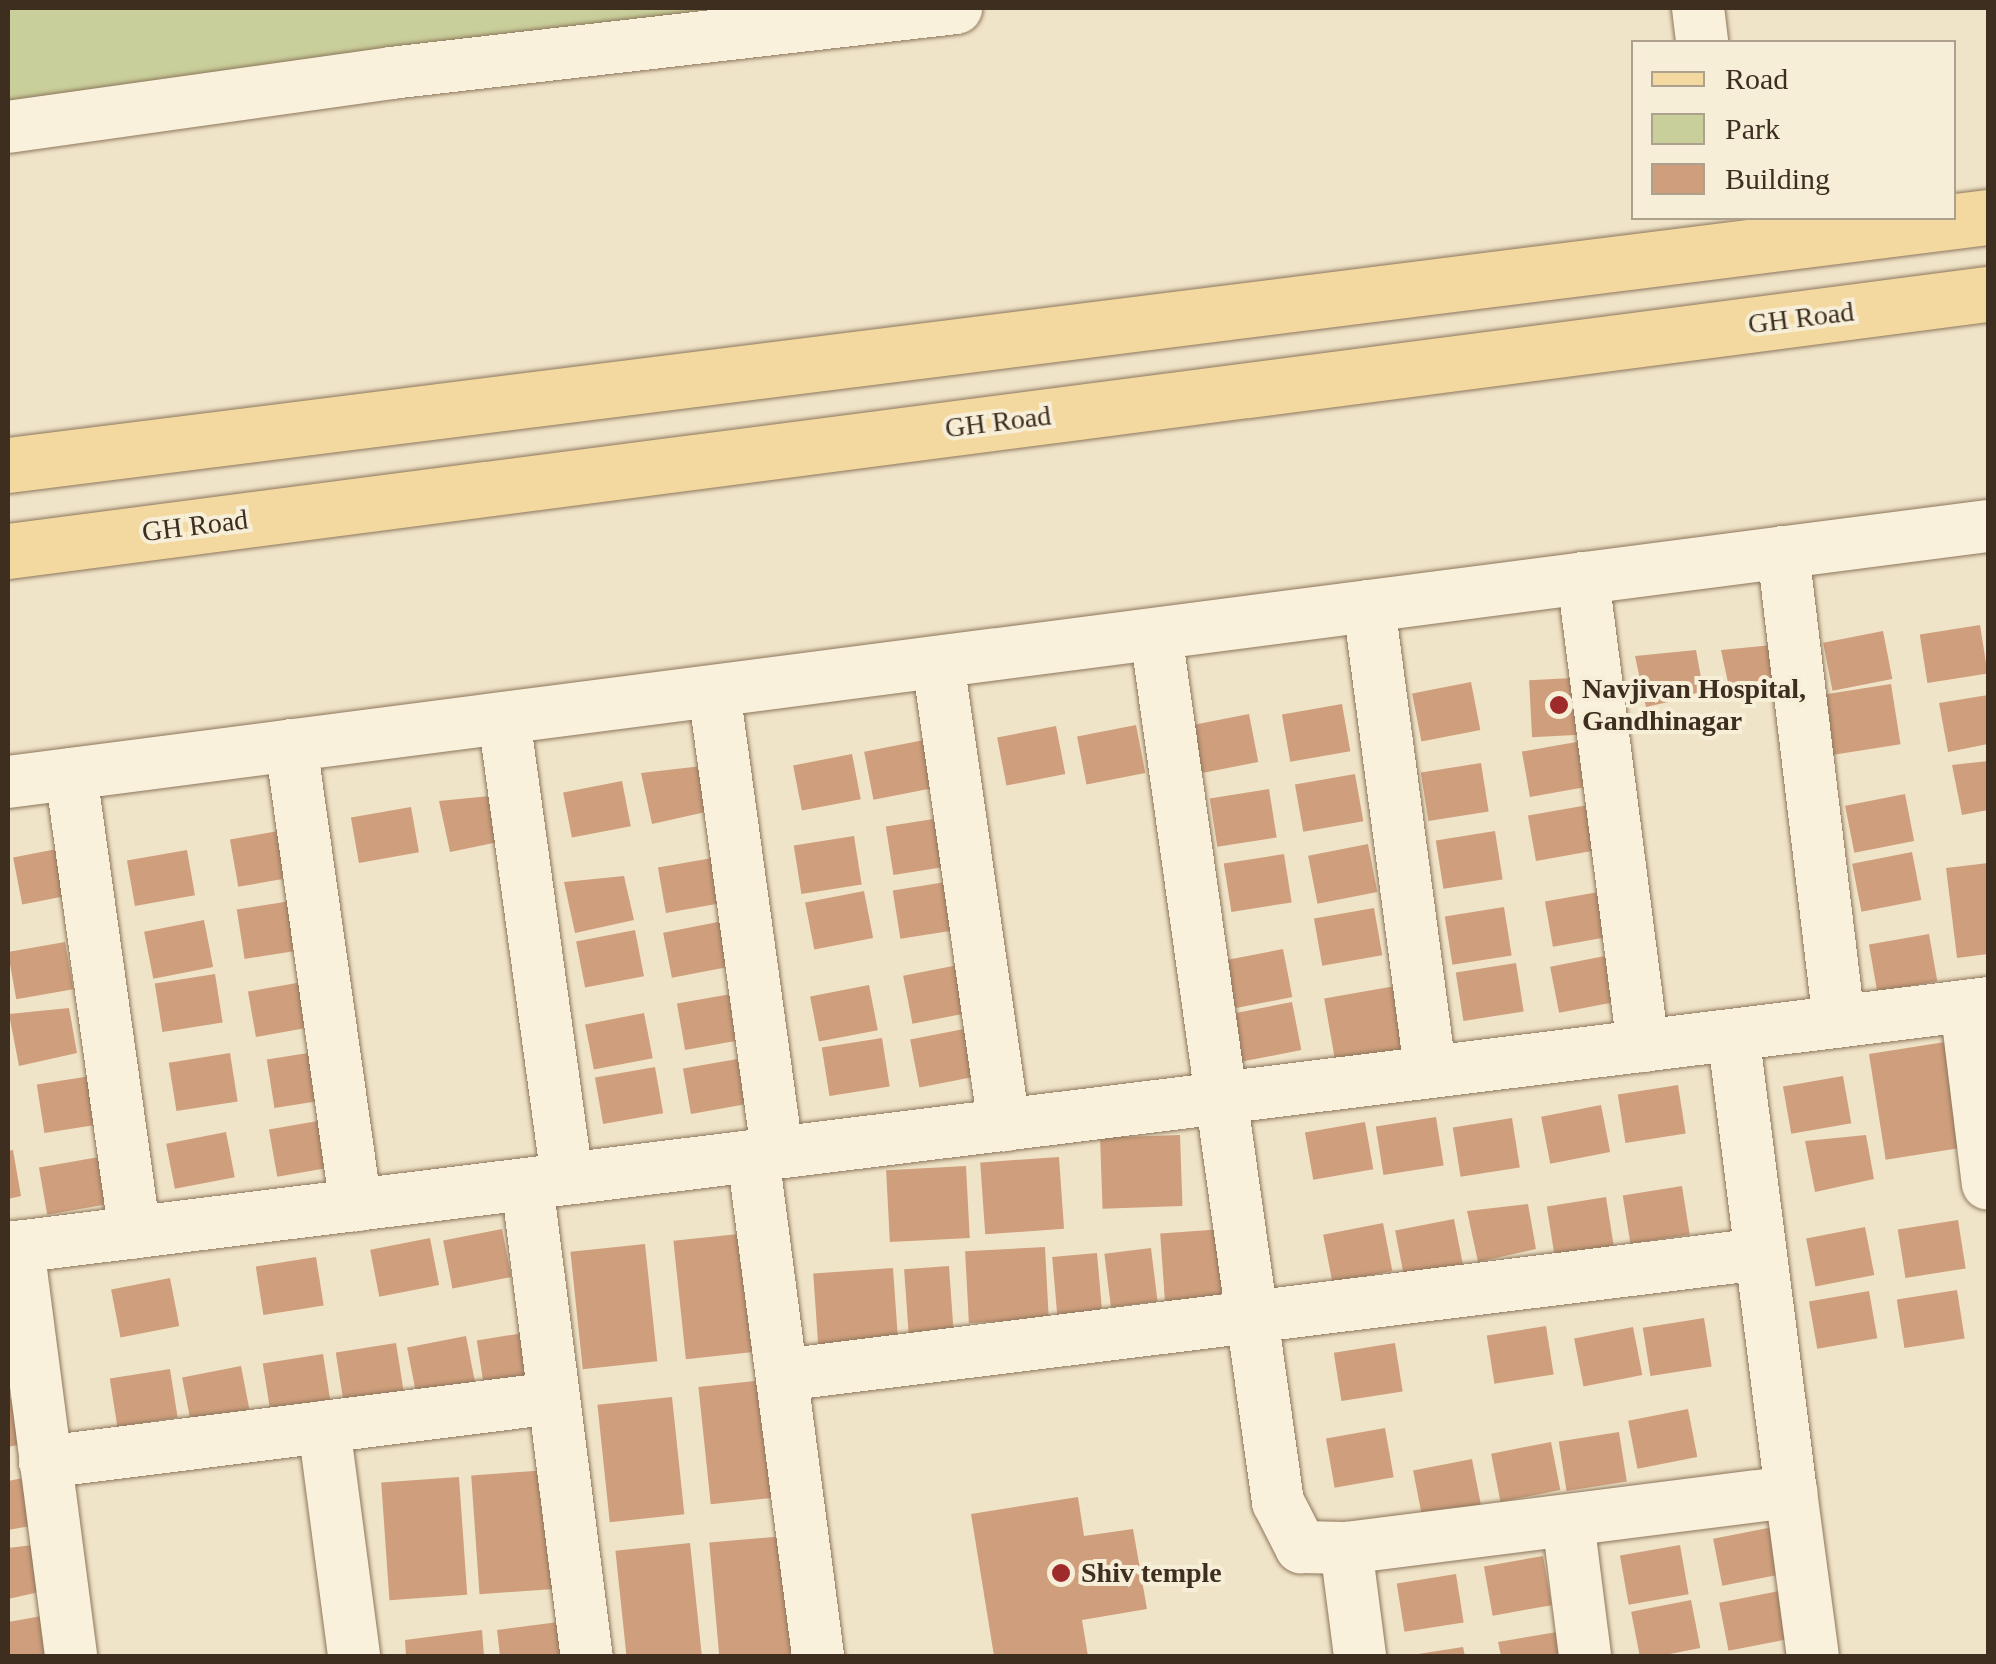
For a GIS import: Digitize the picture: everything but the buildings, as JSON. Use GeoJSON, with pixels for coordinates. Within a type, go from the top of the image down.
{"type":"FeatureCollection","features":[{"type":"Feature","properties":{"kind":"main road"},"geometry":{"type":"LineString","coordinates":[[1956,219],[1988,217]]}},
{"type":"Feature","properties":{"kind":"main road"},"geometry":{"type":"LineString","coordinates":[[8,465],[1726,234],[1942,220]]}},
{"type":"Feature","properties":{"kind":"main road","name":"GH Road"},"geometry":{"type":"LineString","coordinates":[[8,551],[1988,294]]}},
{"type":"Feature","properties":{"kind":"street"},"geometry":{"type":"LineString","coordinates":[[8,128],[391,73],[956,8]]}},
{"type":"Feature","properties":{"kind":"street"},"geometry":{"type":"LineString","coordinates":[[1698,8],[1702,40]]}},
{"type":"Feature","properties":{"kind":"street"},"geometry":{"type":"LineString","coordinates":[[8,782],[1988,526]]}},
{"type":"Feature","properties":{"kind":"street"},"geometry":{"type":"LineString","coordinates":[[1783,552],[1839,1022]]}},
{"type":"Feature","properties":{"kind":"street"},"geometry":{"type":"LineString","coordinates":[[1583,578],[1642,1046]]}},
{"type":"Feature","properties":{"kind":"street"},"geometry":{"type":"LineString","coordinates":[[1369,606],[1430,1072]]}},
{"type":"Feature","properties":{"kind":"street"},"geometry":{"type":"LineString","coordinates":[[1156,634],[1226,1098],[1278,1502],[1300,1547],[1346,1548],[1792,1492]]}},
{"type":"Feature","properties":{"kind":"street"},"geometry":{"type":"LineString","coordinates":[[938,662],[1004,1124]]}},
{"type":"Feature","properties":{"kind":"street"},"geometry":{"type":"LineString","coordinates":[[714,691],[765,1155],[782,1375],[818,1656]]}},
{"type":"Feature","properties":{"kind":"street"},"geometry":{"type":"LineString","coordinates":[[504,718],[547,1181],[554,1398],[587,1656]]}},
{"type":"Feature","properties":{"kind":"street"},"geometry":{"type":"LineString","coordinates":[[292,745],[356,1205]]}},
{"type":"Feature","properties":{"kind":"street"},"geometry":{"type":"LineString","coordinates":[[70,774],[136,1233]]}},
{"type":"Feature","properties":{"kind":"street"},"geometry":{"type":"LineString","coordinates":[[70,1656],[46,1462],[13,1248],[1977,1004],[1988,1184]]}},
{"type":"Feature","properties":{"kind":"street"},"geometry":{"type":"LineString","coordinates":[[1732,1034],[1812,1656]]}},
{"type":"Feature","properties":{"kind":"street"},"geometry":{"type":"LineString","coordinates":[[782,1375],[1761,1254]]}},
{"type":"Feature","properties":{"kind":"street"},"geometry":{"type":"LineString","coordinates":[[46,1462],[554,1398]]}},
{"type":"Feature","properties":{"kind":"street"},"geometry":{"type":"LineString","coordinates":[[324,1427],[354,1656]]}},
{"type":"Feature","properties":{"kind":"street"},"geometry":{"type":"LineString","coordinates":[[1568,1520],[1585,1656]]}},
{"type":"Feature","properties":{"kind":"street"},"geometry":{"type":"LineString","coordinates":[[1346,1548],[1360,1656]]}},
{"type":"Feature","properties":{"kind":"green space"},"geometry":{"type":"Polygon","coordinates":[[[8,8],[808,8],[8,105],[8,8]]]}},
{"type":"Feature","properties":{"kind":"place","name":"Navjivan Hospital, Gandhinagar"},"geometry":{"type":"Point","coordinates":[1559,705]}},
{"type":"Feature","properties":{"kind":"place","name":"Shiv temple"},"geometry":{"type":"Point","coordinates":[1061,1573]}}]}
